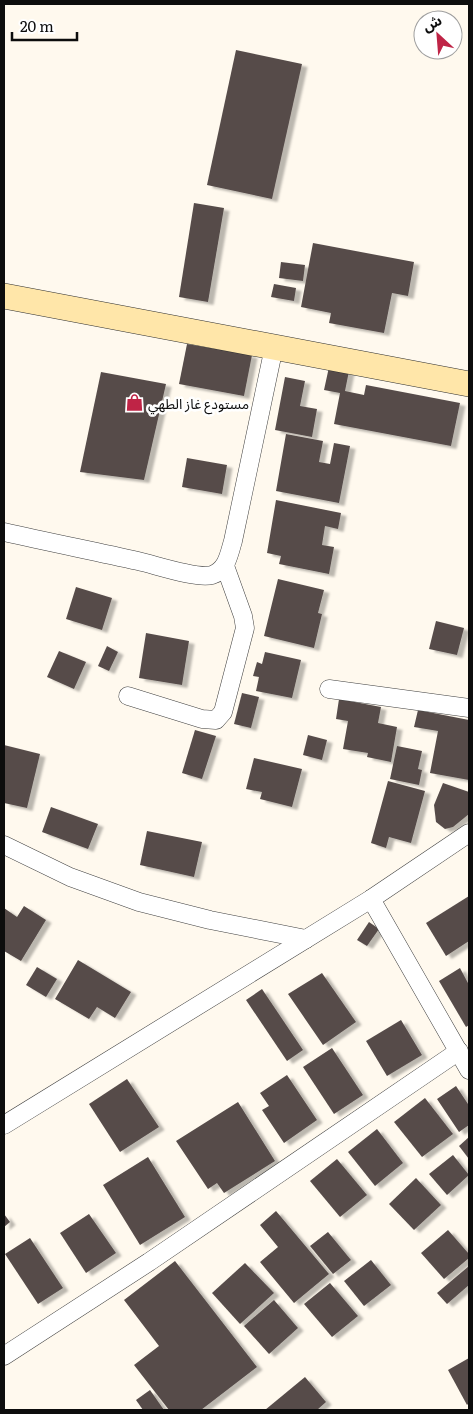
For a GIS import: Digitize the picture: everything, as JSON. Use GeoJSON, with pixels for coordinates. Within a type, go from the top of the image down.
{"type":"FeatureCollection","features":[{"type":"Feature","properties":{"kind":"street"},"geometry":{"type":"LineString","coordinates":[[4,296],[469,384]]}},
{"type":"Feature","properties":{"kind":"street"},"geometry":{"type":"LineString","coordinates":[[4,532],[140,561],[176,571],[204,576],[213,575],[220,571],[225,566],[233,541],[274,347]]}},
{"type":"Feature","properties":{"kind":"street"},"geometry":{"type":"LineString","coordinates":[[128,696],[202,719],[216,720],[223,712],[245,628],[243,616],[225,566]]}},
{"type":"Feature","properties":{"kind":"street"},"geometry":{"type":"LineString","coordinates":[[329,689],[469,708]]}},
{"type":"Feature","properties":{"kind":"street"},"geometry":{"type":"LineString","coordinates":[[4,1125],[306,939],[469,833]]}},
{"type":"Feature","properties":{"kind":"street"},"geometry":{"type":"LineString","coordinates":[[4,845],[70,877],[139,902],[210,920],[306,939]]}},
{"type":"Feature","properties":{"kind":"street"},"geometry":{"type":"LineString","coordinates":[[371,898],[469,1070]]}},
{"type":"Feature","properties":{"kind":"street"},"geometry":{"type":"LineString","coordinates":[[4,1356],[149,1262],[459,1052]]}},
{"type":"Feature","properties":{"kind":"building"},"geometry":{"type":"Polygon","coordinates":[[[236,50],[302,64],[272,199],[207,185],[236,50]]]}},
{"type":"Feature","properties":{"kind":"building"},"geometry":{"type":"Polygon","coordinates":[[[194,203],[224,208],[208,302],[179,297],[194,203]]]}},
{"type":"Feature","properties":{"kind":"building"},"geometry":{"type":"Polygon","coordinates":[[[313,243],[414,262],[408,296],[392,293],[384,333],[329,323],[331,313],[301,307],[313,243]]]}},
{"type":"Feature","properties":{"kind":"building"},"geometry":{"type":"Polygon","coordinates":[[[281,262],[305,265],[303,281],[279,278],[281,262]]]}},
{"type":"Feature","properties":{"kind":"building"},"geometry":{"type":"Polygon","coordinates":[[[274,284],[296,288],[294,301],[271,297],[274,284]]]}},
{"type":"Feature","properties":{"kind":"building"},"geometry":{"type":"Polygon","coordinates":[[[187,344],[252,355],[244,396],[179,384],[187,344]]]}},
{"type":"Feature","properties":{"kind":"building"},"geometry":{"type":"Polygon","coordinates":[[[329,367],[349,371],[345,391],[364,395],[366,385],[460,403],[451,446],[334,424],[340,393],[324,390],[329,367]]]}},
{"type":"Feature","properties":{"kind":"building"},"geometry":{"type":"Polygon","coordinates":[[[101,372],[166,384],[144,480],[80,472],[101,372]]]}},
{"type":"Feature","properties":{"kind":"building"},"geometry":{"type":"Polygon","coordinates":[[[285,377],[305,381],[300,406],[317,409],[312,437],[275,430],[285,377]]]}},
{"type":"Feature","properties":{"kind":"building"},"geometry":{"type":"Polygon","coordinates":[[[286,434],[323,441],[319,462],[330,464],[334,443],[350,446],[339,503],[276,491],[286,434]]]}},
{"type":"Feature","properties":{"kind":"building"},"geometry":{"type":"Polygon","coordinates":[[[187,458],[227,465],[222,494],[182,487],[187,458]]]}},
{"type":"Feature","properties":{"kind":"building"},"geometry":{"type":"Polygon","coordinates":[[[276,500],[341,513],[338,529],[325,526],[322,545],[334,547],[329,574],[279,564],[281,556],[267,553],[276,500]]]}},
{"type":"Feature","properties":{"kind":"building"},"geometry":{"type":"Polygon","coordinates":[[[278,579],[324,590],[318,613],[322,614],[314,648],[264,636],[278,579]]]}},
{"type":"Feature","properties":{"kind":"building"},"geometry":{"type":"Polygon","coordinates":[[[76,587],[112,598],[102,630],[66,619],[76,587]]]}},
{"type":"Feature","properties":{"kind":"building"},"geometry":{"type":"Polygon","coordinates":[[[436,621],[464,628],[457,655],[429,649],[436,621]]]}},
{"type":"Feature","properties":{"kind":"building"},"geometry":{"type":"Polygon","coordinates":[[[146,633],[189,641],[182,685],[139,678],[146,633]]]}},
{"type":"Feature","properties":{"kind":"building"},"geometry":{"type":"Polygon","coordinates":[[[107,646],[118,652],[109,671],[98,666],[107,646]]]}},
{"type":"Feature","properties":{"kind":"building"},"geometry":{"type":"Polygon","coordinates":[[[59,651],[86,662],[74,689],[47,677],[59,651]]]}},
{"type":"Feature","properties":{"kind":"building"},"geometry":{"type":"Polygon","coordinates":[[[265,652],[301,660],[292,698],[256,691],[259,677],[253,676],[257,662],[262,664],[265,652]]]}},
{"type":"Feature","properties":{"kind":"building"},"geometry":{"type":"Polygon","coordinates":[[[242,693],[259,697],[251,728],[234,724],[242,693]]]}},
{"type":"Feature","properties":{"kind":"building"},"geometry":{"type":"Polygon","coordinates":[[[339,699],[381,707],[378,723],[397,727],[391,762],[367,757],[368,753],[343,749],[348,721],[336,719],[339,699]]]}},
{"type":"Feature","properties":{"kind":"building"},"geometry":{"type":"Polygon","coordinates":[[[418,710],[469,720],[469,780],[430,773],[438,731],[414,727],[418,710]]]}},
{"type":"Feature","properties":{"kind":"building"},"geometry":{"type":"Polygon","coordinates":[[[195,730],[216,736],[202,779],[182,773],[195,730]]]}},
{"type":"Feature","properties":{"kind":"building"},"geometry":{"type":"Polygon","coordinates":[[[308,735],[327,740],[322,760],[303,755],[308,735]]]}},
{"type":"Feature","properties":{"kind":"building"},"geometry":{"type":"Polygon","coordinates":[[[4,745],[40,754],[27,808],[4,803],[4,745]]]}},
{"type":"Feature","properties":{"kind":"building"},"geometry":{"type":"Polygon","coordinates":[[[397,746],[422,751],[418,769],[422,770],[419,785],[390,779],[397,746]]]}},
{"type":"Feature","properties":{"kind":"building"},"geometry":{"type":"Polygon","coordinates":[[[254,758],[302,769],[292,807],[260,799],[262,792],[246,789],[254,758]]]}},
{"type":"Feature","properties":{"kind":"building"},"geometry":{"type":"Polygon","coordinates":[[[388,781],[425,791],[411,843],[389,837],[386,848],[371,843],[388,781]]]}},
{"type":"Feature","properties":{"kind":"building"},"geometry":{"type":"Polygon","coordinates":[[[443,783],[469,792],[469,814],[453,827],[445,829],[436,822],[434,805],[443,783]]]}},
{"type":"Feature","properties":{"kind":"building"},"geometry":{"type":"Polygon","coordinates":[[[51,807],[98,824],[88,849],[42,832],[51,807]]]}},
{"type":"Feature","properties":{"kind":"building"},"geometry":{"type":"Polygon","coordinates":[[[147,831],[202,842],[194,877],[140,865],[147,831]]]}},
{"type":"Feature","properties":{"kind":"building"},"geometry":{"type":"Polygon","coordinates":[[[469,896],[469,941],[446,956],[426,923],[469,896]]]}},
{"type":"Feature","properties":{"kind":"building"},"geometry":{"type":"Polygon","coordinates":[[[24,906],[46,920],[21,961],[4,951],[4,908],[17,917],[24,906]]]}},
{"type":"Feature","properties":{"kind":"building"},"geometry":{"type":"Polygon","coordinates":[[[369,922],[379,929],[367,946],[357,940],[369,922]]]}},
{"type":"Feature","properties":{"kind":"building"},"geometry":{"type":"Polygon","coordinates":[[[78,960],[131,992],[115,1018],[97,1007],[89,1019],[55,999],[78,960]]]}},
{"type":"Feature","properties":{"kind":"building"},"geometry":{"type":"Polygon","coordinates":[[[37,967],[57,979],[46,997],[26,985],[37,967]]]}},
{"type":"Feature","properties":{"kind":"building"},"geometry":{"type":"Polygon","coordinates":[[[460,968],[469,985],[469,1025],[466,1027],[439,981],[460,968]]]}},
{"type":"Feature","properties":{"kind":"building"},"geometry":{"type":"Polygon","coordinates":[[[322,973],[356,1022],[323,1045],[288,994],[322,973]]]}},
{"type":"Feature","properties":{"kind":"building"},"geometry":{"type":"Polygon","coordinates":[[[262,989],[303,1050],[287,1061],[246,1000],[262,989]]]}},
{"type":"Feature","properties":{"kind":"building"},"geometry":{"type":"Polygon","coordinates":[[[401,1020],[422,1055],[387,1076],[366,1041],[401,1020]]]}},
{"type":"Feature","properties":{"kind":"building"},"geometry":{"type":"Polygon","coordinates":[[[332,1048],[363,1095],[334,1114],[303,1067],[332,1048]]]}},
{"type":"Feature","properties":{"kind":"building"},"geometry":{"type":"Polygon","coordinates":[[[287,1075],[317,1120],[284,1143],[262,1110],[269,1106],[260,1093],[287,1075]]]}},
{"type":"Feature","properties":{"kind":"building"},"geometry":{"type":"Polygon","coordinates":[[[127,1079],[159,1127],[120,1152],[89,1104],[127,1079]]]}},
{"type":"Feature","properties":{"kind":"building"},"geometry":{"type":"Polygon","coordinates":[[[456,1086],[469,1103],[469,1125],[459,1132],[437,1099],[456,1086]]]}},
{"type":"Feature","properties":{"kind":"building"},"geometry":{"type":"Polygon","coordinates":[[[425,1098],[453,1134],[422,1157],[394,1122],[425,1098]]]}},
{"type":"Feature","properties":{"kind":"building"},"geometry":{"type":"Polygon","coordinates":[[[238,1102],[275,1161],[224,1193],[217,1183],[208,1189],[176,1141],[238,1102]]]}},
{"type":"Feature","properties":{"kind":"building"},"geometry":{"type":"Polygon","coordinates":[[[377,1129],[403,1163],[375,1186],[348,1152],[377,1129]]]}},
{"type":"Feature","properties":{"kind":"building"},"geometry":{"type":"Polygon","coordinates":[[[469,1137],[469,1159],[459,1146],[469,1137]]]}},
{"type":"Feature","properties":{"kind":"building"},"geometry":{"type":"Polygon","coordinates":[[[453,1155],[469,1175],[447,1195],[429,1174],[453,1155]]]}},
{"type":"Feature","properties":{"kind":"building"},"geometry":{"type":"Polygon","coordinates":[[[148,1157],[185,1217],[140,1245],[103,1185],[148,1157]]]}},
{"type":"Feature","properties":{"kind":"building"},"geometry":{"type":"Polygon","coordinates":[[[337,1159],[367,1195],[340,1217],[310,1181],[337,1159]]]}},
{"type":"Feature","properties":{"kind":"building"},"geometry":{"type":"Polygon","coordinates":[[[416,1178],[441,1205],[414,1230],[389,1204],[416,1178]]]}},
{"type":"Feature","properties":{"kind":"building"},"geometry":{"type":"Polygon","coordinates":[[[276,1211],[329,1274],[294,1303],[260,1262],[278,1247],[260,1225],[276,1211]]]}},
{"type":"Feature","properties":{"kind":"building"},"geometry":{"type":"Polygon","coordinates":[[[4,1214],[10,1222],[4,1227],[4,1214]]]}},
{"type":"Feature","properties":{"kind":"building"},"geometry":{"type":"Polygon","coordinates":[[[89,1214],[116,1253],[86,1273],[60,1233],[89,1214]]]}},
{"type":"Feature","properties":{"kind":"building"},"geometry":{"type":"Polygon","coordinates":[[[448,1230],[469,1254],[469,1258],[444,1279],[421,1253],[448,1230]]]}},
{"type":"Feature","properties":{"kind":"building"},"geometry":{"type":"Polygon","coordinates":[[[328,1232],[351,1260],[333,1274],[310,1246],[328,1232]]]}},
{"type":"Feature","properties":{"kind":"building"},"geometry":{"type":"Polygon","coordinates":[[[30,1238],[63,1288],[38,1304],[5,1254],[30,1238]]]}},
{"type":"Feature","properties":{"kind":"building"},"geometry":{"type":"Polygon","coordinates":[[[371,1260],[391,1285],[364,1306],[344,1281],[371,1260]]]}},
{"type":"Feature","properties":{"kind":"building"},"geometry":{"type":"Polygon","coordinates":[[[175,1261],[257,1367],[201,1410],[169,1410],[134,1365],[159,1346],[124,1300],[175,1261]]]}},
{"type":"Feature","properties":{"kind":"building"},"geometry":{"type":"Polygon","coordinates":[[[245,1263],[274,1293],[240,1324],[212,1293],[245,1263]]]}},
{"type":"Feature","properties":{"kind":"building"},"geometry":{"type":"Polygon","coordinates":[[[469,1266],[469,1285],[447,1304],[437,1293],[469,1266]]]}},
{"type":"Feature","properties":{"kind":"building"},"geometry":{"type":"Polygon","coordinates":[[[330,1283],[358,1316],[332,1337],[304,1304],[330,1283]]]}},
{"type":"Feature","properties":{"kind":"building"},"geometry":{"type":"Polygon","coordinates":[[[274,1300],[298,1328],[269,1354],[244,1326],[274,1300]]]}},
{"type":"Feature","properties":{"kind":"building"},"geometry":{"type":"Polygon","coordinates":[[[469,1358],[469,1403],[467,1405],[448,1370],[469,1358]]]}},
{"type":"Feature","properties":{"kind":"building"},"geometry":{"type":"Polygon","coordinates":[[[305,1377],[326,1402],[317,1410],[265,1410],[305,1377]]]}},
{"type":"Feature","properties":{"kind":"building"},"geometry":{"type":"Polygon","coordinates":[[[150,1390],[164,1410],[143,1410],[136,1400],[150,1390]]]}},
{"type":"Feature","properties":{"kind":"place","name":"مستودع غاز الطهي"},"geometry":{"type":"Point","coordinates":[134,403]}}]}
